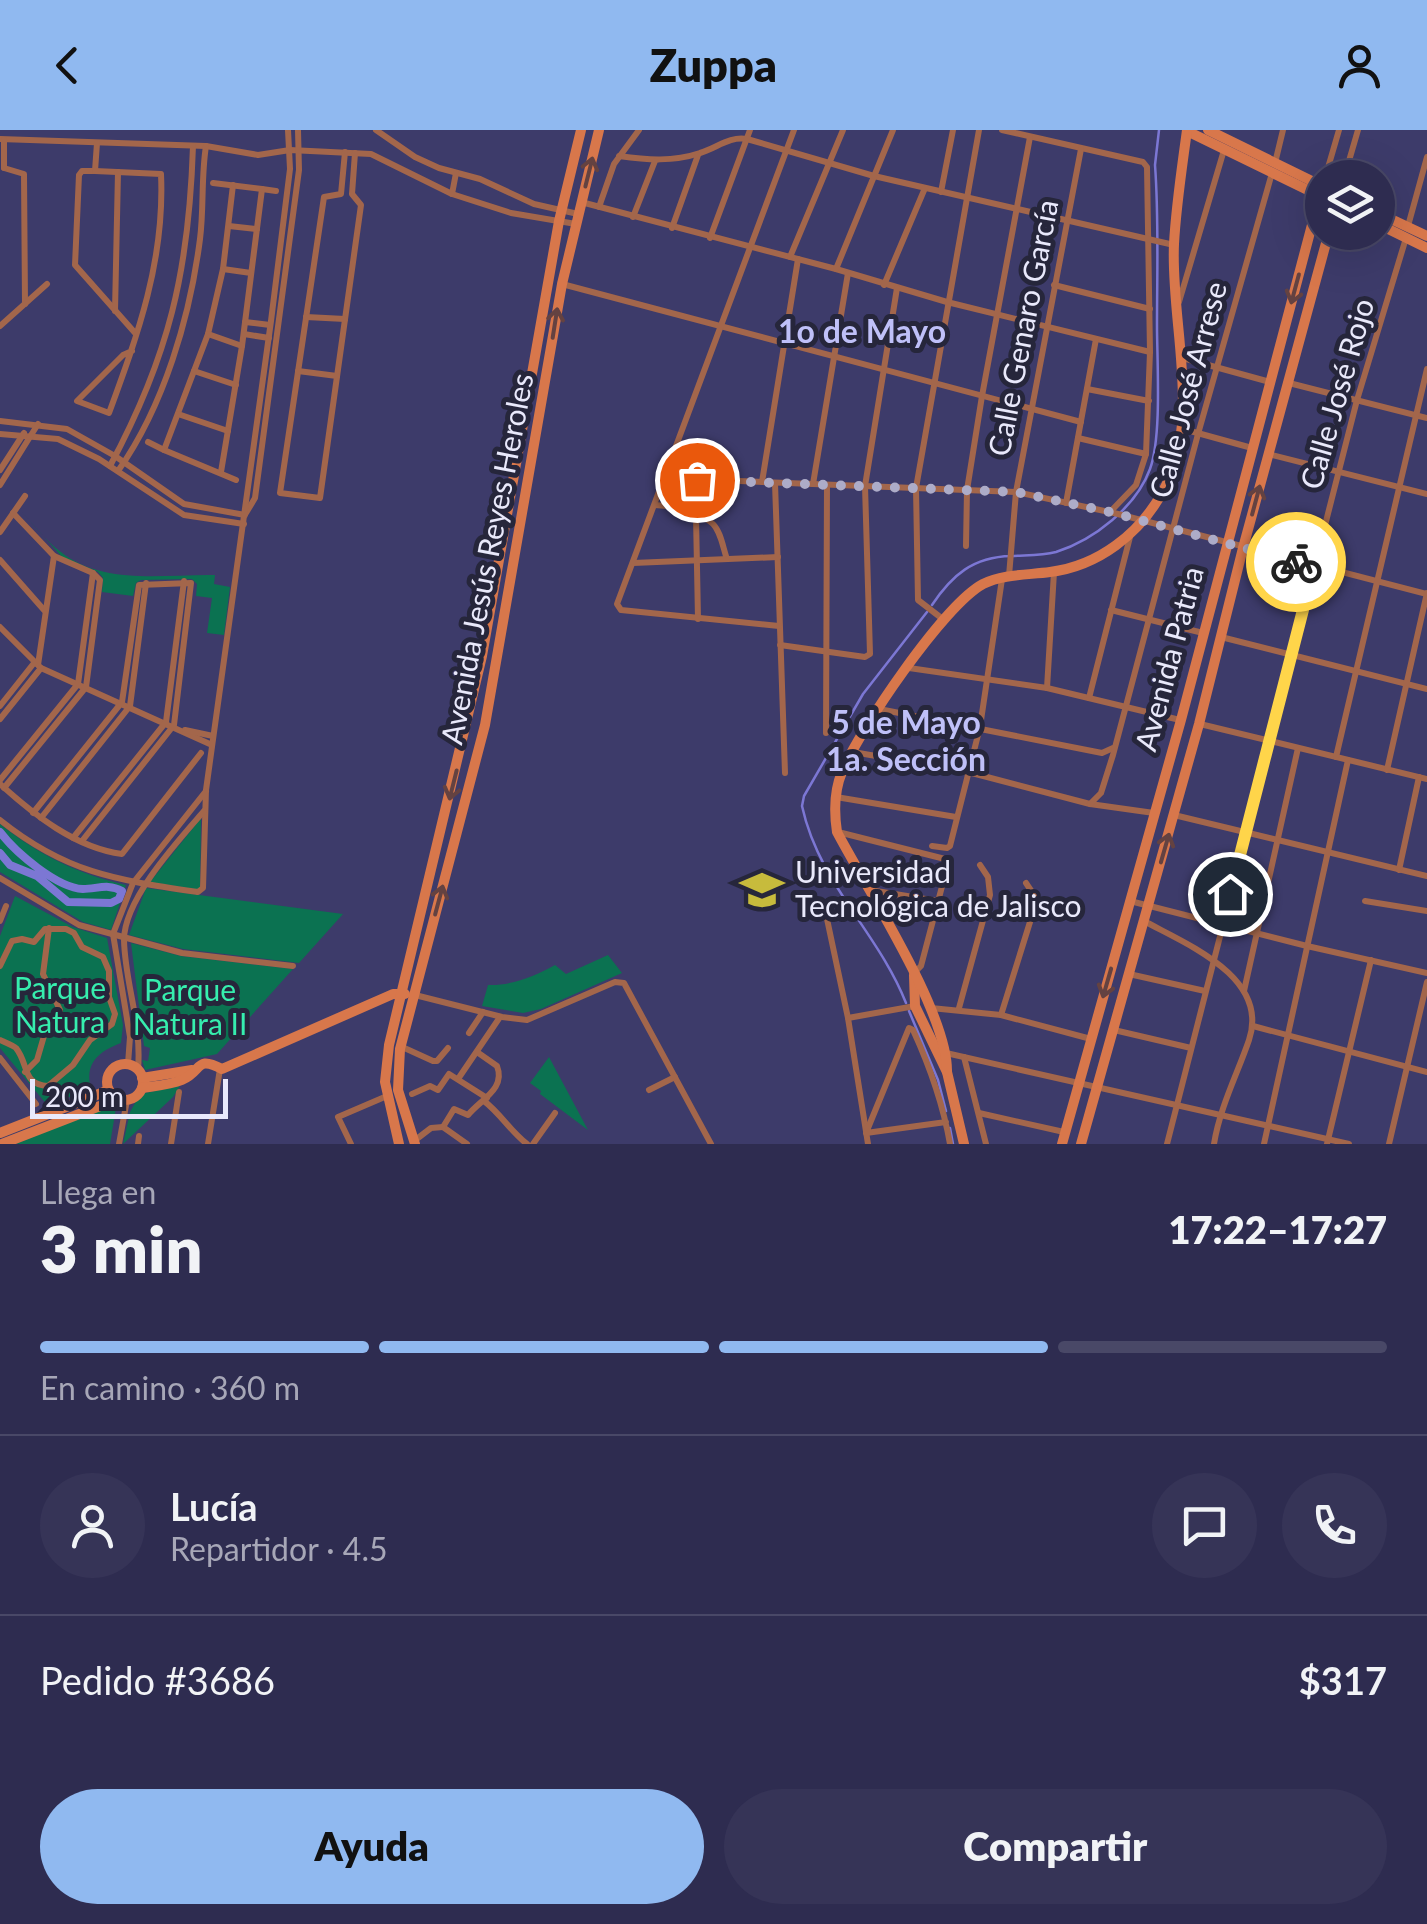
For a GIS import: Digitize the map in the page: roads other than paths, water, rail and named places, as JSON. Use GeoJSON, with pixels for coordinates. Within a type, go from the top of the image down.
{"type":"FeatureCollection","features":[{"type":"Feature","properties":{"kind":"street"},"geometry":{"type":"LineString","coordinates":[[0,820],[48,854],[83,870],[201,892],[206,790],[270,325],[290,150],[288,130]]}},
{"type":"Feature","properties":{"kind":"street"},"geometry":{"type":"LineString","coordinates":[[245,514],[255,498],[300,150],[298,130]]}},
{"type":"Feature","properties":{"kind":"street"},"geometry":{"type":"LineString","coordinates":[[376,130],[415,157],[480,179],[560,217]]}},
{"type":"Feature","properties":{"kind":"street","name":"Avenida Jesús Reyes Heroles"},"geometry":{"type":"LineString","coordinates":[[408,994],[482,656],[560,217],[582,130]]}},
{"type":"Feature","properties":{"kind":"street","name":"Avenida Jesús Reyes Heroles"},"geometry":{"type":"LineString","coordinates":[[408,994],[485,725],[562,284],[599,130]]}},
{"type":"Feature","properties":{"kind":"street"},"geometry":{"type":"LineString","coordinates":[[599,207],[611,169],[638,130]]}},
{"type":"Feature","properties":{"kind":"street"},"geometry":{"type":"LineString","coordinates":[[710,238],[750,130]]}},
{"type":"Feature","properties":{"kind":"street"},"geometry":{"type":"LineString","coordinates":[[779,626],[617,608],[794,130]]}},
{"type":"Feature","properties":{"kind":"street"},"geometry":{"type":"LineString","coordinates":[[762,482],[794,258],[843,130]]}},
{"type":"Feature","properties":{"kind":"street"},"geometry":{"type":"LineString","coordinates":[[836,269],[893,130]]}},
{"type":"Feature","properties":{"kind":"street"},"geometry":{"type":"LineString","coordinates":[[941,192],[953,130]]}},
{"type":"Feature","properties":{"kind":"street"},"geometry":{"type":"LineString","coordinates":[[941,617],[918,600],[916,488],[979,130]]}},
{"type":"Feature","properties":{"kind":"street"},"geometry":{"type":"LineString","coordinates":[[964,1144],[929,1008],[837,832],[836,797],[842,771],[941,617],[971,592],[1007,573],[1054,572],[1103,556],[1158,501],[1175,467],[1183,430],[1170,244],[1186,130],[1227,140]]}},
{"type":"Feature","properties":{"kind":"street"},"geometry":{"type":"LineString","coordinates":[[1208,130],[1305,184]]}},
{"type":"Feature","properties":{"kind":"street","name":"Calle José Arrese"},"geometry":{"type":"LineString","coordinates":[[1090,804],[1101,793],[1126,707],[1283,130]]}},
{"type":"Feature","properties":{"kind":"street"},"geometry":{"type":"LineString","coordinates":[[1330,160],[1339,130]]}},
{"type":"Feature","properties":{"kind":"street"},"geometry":{"type":"LineString","coordinates":[[1349,160],[1358,130]]}},
{"type":"Feature","properties":{"kind":"street"},"geometry":{"type":"LineString","coordinates":[[1008,131],[1146,164],[1150,309],[1146,454],[1136,484],[1112,513]]}},
{"type":"Feature","properties":{"kind":"street"},"geometry":{"type":"LineString","coordinates":[[966,546],[967,490],[1030,137]]}},
{"type":"Feature","properties":{"kind":"street"},"geometry":{"type":"LineString","coordinates":[[619,156],[655,161],[698,154],[733,138],[746,139],[874,176],[1170,244]]}},
{"type":"Feature","properties":{"kind":"street"},"geometry":{"type":"LineString","coordinates":[[24,304],[24,174],[2,169],[2,140],[206,146],[262,155],[300,150],[376,154],[452,194],[510,214],[560,217],[599,207],[948,302],[1150,352]]}},
{"type":"Feature","properties":{"kind":"street"},"geometry":{"type":"LineString","coordinates":[[1176,310],[1227,140]]}},
{"type":"Feature","properties":{"kind":"street"},"geometry":{"type":"LineString","coordinates":[[95,170],[97,142]]}},
{"type":"Feature","properties":{"kind":"street"},"geometry":{"type":"LineString","coordinates":[[110,466],[164,346],[175,306],[187,238],[192,146]]}},
{"type":"Feature","properties":{"kind":"street"},"geometry":{"type":"LineString","coordinates":[[118,471],[160,390],[183,320],[199,242],[206,146]]}},
{"type":"Feature","properties":{"kind":"street","name":"Calle Genaro García"},"geometry":{"type":"LineString","coordinates":[[956,817],[980,727],[1007,573],[1016,492],[1081,149]]}},
{"type":"Feature","properties":{"kind":"street"},"geometry":{"type":"LineString","coordinates":[[345,152],[342,194],[324,197],[280,493],[320,498],[361,205],[352,194],[355,153]]}},
{"type":"Feature","properties":{"kind":"street"},"geometry":{"type":"LineString","coordinates":[[672,228],[698,154]]}},
{"type":"Feature","properties":{"kind":"street","name":"Calle José Rojo"},"geometry":{"type":"LineString","coordinates":[[1167,1144],[1357,400],[1427,156]]}},
{"type":"Feature","properties":{"kind":"street"},"geometry":{"type":"LineString","coordinates":[[633,217],[655,161]]}},
{"type":"Feature","properties":{"kind":"street"},"geometry":{"type":"LineString","coordinates":[[132,351],[123,354],[77,400],[108,414],[132,351],[154,277],[162,175],[95,170],[79,175],[74,265],[136,334]]}},
{"type":"Feature","properties":{"kind":"street"},"geometry":{"type":"LineString","coordinates":[[114,311],[118,172]]}},
{"type":"Feature","properties":{"kind":"street"},"geometry":{"type":"LineString","coordinates":[[452,194],[456,174]]}},
{"type":"Feature","properties":{"kind":"street"},"geometry":{"type":"LineString","coordinates":[[213,183],[276,191]]}},
{"type":"Feature","properties":{"kind":"street"},"geometry":{"type":"LineString","coordinates":[[164,450],[208,334],[223,269],[233,185]]}},
{"type":"Feature","properties":{"kind":"street"},"geometry":{"type":"LineString","coordinates":[[884,285],[925,188]]}},
{"type":"Feature","properties":{"kind":"street"},"geometry":{"type":"LineString","coordinates":[[220,472],[244,334],[262,189]]}},
{"type":"Feature","properties":{"kind":"street"},"geometry":{"type":"LineString","coordinates":[[1395,224],[1427,248]]}},
{"type":"Feature","properties":{"kind":"street"},"geometry":{"type":"LineString","coordinates":[[229,226],[257,230]]}},
{"type":"Feature","properties":{"kind":"street"},"geometry":{"type":"LineString","coordinates":[[1395,229],[1427,236]]}},
{"type":"Feature","properties":{"kind":"street","name":"Avenida Patria"},"geometry":{"type":"LineString","coordinates":[[1064,1138],[1306,250]]}},
{"type":"Feature","properties":{"kind":"street","name":"Avenida Patria"},"geometry":{"type":"LineString","coordinates":[[1081,1144],[1174,816],[1324,250]]}},
{"type":"Feature","properties":{"kind":"street"},"geometry":{"type":"LineString","coordinates":[[223,269],[252,273]]}},
{"type":"Feature","properties":{"kind":"street"},"geometry":{"type":"LineString","coordinates":[[813,484],[848,273]]}},
{"type":"Feature","properties":{"kind":"street"},"geometry":{"type":"LineString","coordinates":[[0,326],[46,284]]}},
{"type":"Feature","properties":{"kind":"street"},"geometry":{"type":"LineString","coordinates":[[562,284],[1081,422]]}},
{"type":"Feature","properties":{"kind":"street"},"geometry":{"type":"LineString","coordinates":[[1054,284],[1150,309]]}},
{"type":"Feature","properties":{"kind":"street"},"geometry":{"type":"LineString","coordinates":[[780,645],[869,656],[866,486],[897,288]]}},
{"type":"Feature","properties":{"kind":"street"},"geometry":{"type":"LineString","coordinates":[[306,317],[345,320]]}},
{"type":"Feature","properties":{"kind":"street"},"geometry":{"type":"LineString","coordinates":[[245,322],[270,325]]}},
{"type":"Feature","properties":{"kind":"street"},"geometry":{"type":"LineString","coordinates":[[208,334],[242,346]]}},
{"type":"Feature","properties":{"kind":"street"},"geometry":{"type":"LineString","coordinates":[[244,334],[268,338]]}},
{"type":"Feature","properties":{"kind":"street"},"geometry":{"type":"LineString","coordinates":[[1066,503],[1096,339]]}},
{"type":"Feature","properties":{"kind":"street"},"geometry":{"type":"LineString","coordinates":[[1179,358],[1270,382]]}},
{"type":"Feature","properties":{"kind":"street"},"geometry":{"type":"LineString","coordinates":[[1336,757],[1427,369]]}},
{"type":"Feature","properties":{"kind":"street"},"geometry":{"type":"LineString","coordinates":[[194,371],[236,385]]}},
{"type":"Feature","properties":{"kind":"street"},"geometry":{"type":"LineString","coordinates":[[298,372],[337,376]]}},
{"type":"Feature","properties":{"kind":"street"},"geometry":{"type":"LineString","coordinates":[[1288,383],[1427,418]]}},
{"type":"Feature","properties":{"kind":"street"},"geometry":{"type":"LineString","coordinates":[[1087,389],[1150,401]]}},
{"type":"Feature","properties":{"kind":"street"},"geometry":{"type":"LineString","coordinates":[[178,414],[228,431]]}},
{"type":"Feature","properties":{"kind":"street"},"geometry":{"type":"LineString","coordinates":[[0,421],[67,429],[116,456],[184,504],[245,514]]}},
{"type":"Feature","properties":{"kind":"street"},"geometry":{"type":"LineString","coordinates":[[0,485],[34,423]]}},
{"type":"Feature","properties":{"kind":"street"},"geometry":{"type":"LineString","coordinates":[[1183,430],[1252,448]]}},
{"type":"Feature","properties":{"kind":"street"},"geometry":{"type":"LineString","coordinates":[[0,434],[58,439],[110,466],[184,516],[244,524]]}},
{"type":"Feature","properties":{"kind":"street"},"geometry":{"type":"LineString","coordinates":[[0,470],[28,435]]}},
{"type":"Feature","properties":{"kind":"street"},"geometry":{"type":"LineString","coordinates":[[1078,438],[1146,454]]}},
{"type":"Feature","properties":{"kind":"street"},"geometry":{"type":"LineString","coordinates":[[148,442],[236,480]]}},
{"type":"Feature","properties":{"kind":"street"},"geometry":{"type":"LineString","coordinates":[[1268,454],[1427,494]]}},
{"type":"Feature","properties":{"kind":"street"},"geometry":{"type":"LineString","coordinates":[[664,478],[1016,492],[1427,593],[1386,770]]}},
{"type":"Feature","properties":{"kind":"street"},"geometry":{"type":"LineString","coordinates":[[775,483],[785,772]]}},
{"type":"Feature","properties":{"kind":"street"},"geometry":{"type":"LineString","coordinates":[[826,733],[827,485]]}},
{"type":"Feature","properties":{"kind":"street"},"geometry":{"type":"LineString","coordinates":[[0,532],[25,496]]}},
{"type":"Feature","properties":{"kind":"street"},"geometry":{"type":"LineString","coordinates":[[654,504],[691,508],[696,516],[698,620]]}},
{"type":"Feature","properties":{"kind":"street"},"geometry":{"type":"LineString","coordinates":[[13,514],[54,556],[100,580],[82,685],[1,784],[37,816],[73,838],[122,854],[201,753]]}},
{"type":"Feature","properties":{"kind":"street"},"geometry":{"type":"LineString","coordinates":[[696,516],[717,527],[727,559]]}},
{"type":"Feature","properties":{"kind":"street"},"geometry":{"type":"LineString","coordinates":[[1089,698],[1136,524]]}},
{"type":"Feature","properties":{"kind":"street"},"geometry":{"type":"LineString","coordinates":[[0,719],[38,665],[54,556]]}},
{"type":"Feature","properties":{"kind":"street"},"geometry":{"type":"LineString","coordinates":[[633,563],[778,556]]}},
{"type":"Feature","properties":{"kind":"street"},"geometry":{"type":"LineString","coordinates":[[0,560],[45,611]]}},
{"type":"Feature","properties":{"kind":"street"},"geometry":{"type":"LineString","coordinates":[[1047,688],[1054,572]]}},
{"type":"Feature","properties":{"kind":"street"},"geometry":{"type":"LineString","coordinates":[[82,685],[93,573]]}},
{"type":"Feature","properties":{"kind":"street"},"geometry":{"type":"LineString","coordinates":[[73,838],[170,723],[184,581]]}},
{"type":"Feature","properties":{"kind":"street"},"geometry":{"type":"LineString","coordinates":[[82,841],[170,723],[193,586],[184,581],[143,584]]}},
{"type":"Feature","properties":{"kind":"street"},"geometry":{"type":"LineString","coordinates":[[37,816],[122,702],[143,584]]}},
{"type":"Feature","properties":{"kind":"street"},"geometry":{"type":"LineString","coordinates":[[37,816],[130,706],[143,584]]}},
{"type":"Feature","properties":{"kind":"street"},"geometry":{"type":"LineString","coordinates":[[1112,610],[1204,633]]}},
{"type":"Feature","properties":{"kind":"street"},"geometry":{"type":"LineString","coordinates":[[2,631],[38,665],[170,723],[186,734],[213,740]]}},
{"type":"Feature","properties":{"kind":"street"},"geometry":{"type":"LineString","coordinates":[[0,645],[2,631]]}},
{"type":"Feature","properties":{"kind":"street"},"geometry":{"type":"LineString","coordinates":[[1221,638],[1427,689]]}},
{"type":"Feature","properties":{"kind":"street"},"geometry":{"type":"LineString","coordinates":[[482,656],[497,660]]}},
{"type":"Feature","properties":{"kind":"street"},"geometry":{"type":"LineString","coordinates":[[0,706],[38,665]]}},
{"type":"Feature","properties":{"kind":"street"},"geometry":{"type":"LineString","coordinates":[[909,668],[1047,688],[1181,720]]}},
{"type":"Feature","properties":{"kind":"street"},"geometry":{"type":"LineString","coordinates":[[879,709],[1102,752],[1113,748]]}},
{"type":"Feature","properties":{"kind":"street"},"geometry":{"type":"LineString","coordinates":[[1199,724],[1423,778],[1399,870]]}},
{"type":"Feature","properties":{"kind":"street"},"geometry":{"type":"LineString","coordinates":[[1244,992],[1298,748]]}},
{"type":"Feature","properties":{"kind":"street"},"geometry":{"type":"LineString","coordinates":[[853,752],[968,772],[1109,808],[1154,813]]}},
{"type":"Feature","properties":{"kind":"street"},"geometry":{"type":"LineString","coordinates":[[1102,752],[1110,762]]}},
{"type":"Feature","properties":{"kind":"street"},"geometry":{"type":"LineString","coordinates":[[1264,1144],[1348,760]]}},
{"type":"Feature","properties":{"kind":"street"},"geometry":{"type":"LineString","coordinates":[[137,1075],[113,934],[132,882],[206,790]]}},
{"type":"Feature","properties":{"kind":"street"},"geometry":{"type":"LineString","coordinates":[[1101,793],[1109,808]]}},
{"type":"Feature","properties":{"kind":"street"},"geometry":{"type":"LineString","coordinates":[[836,797],[956,817],[949,848],[932,846]]}},
{"type":"Feature","properties":{"kind":"street"},"geometry":{"type":"LineString","coordinates":[[0,1132],[118,1096],[137,1075],[140,1037],[124,937],[143,884],[204,810]]}},
{"type":"Feature","properties":{"kind":"street"},"geometry":{"type":"LineString","coordinates":[[1174,816],[1427,876]]}},
{"type":"Feature","properties":{"kind":"street"},"geometry":{"type":"LineString","coordinates":[[837,832],[949,860],[922,966],[914,973],[913,1006],[943,1054],[1097,1085],[1349,1144]]}},
{"type":"Feature","properties":{"kind":"street"},"geometry":{"type":"LineString","coordinates":[[960,1008],[990,894],[988,878],[980,865]]}},
{"type":"Feature","properties":{"kind":"street"},"geometry":{"type":"LineString","coordinates":[[0,878],[79,925],[182,953],[293,966]]}},
{"type":"Feature","properties":{"kind":"street"},"geometry":{"type":"LineString","coordinates":[[1002,1014],[1035,906],[1034,895],[1026,883]]}},
{"type":"Feature","properties":{"kind":"street"},"geometry":{"type":"LineString","coordinates":[[868,890],[938,901]]}},
{"type":"Feature","properties":{"kind":"street"},"geometry":{"type":"LineString","coordinates":[[1130,900],[1427,973]]}},
{"type":"Feature","properties":{"kind":"street"},"geometry":{"type":"LineString","coordinates":[[1364,902],[1427,911]]}},
{"type":"Feature","properties":{"kind":"street"},"geometry":{"type":"LineString","coordinates":[[0,921],[6,906]]}},
{"type":"Feature","properties":{"kind":"street"},"geometry":{"type":"LineString","coordinates":[[827,919],[868,1144]]}},
{"type":"Feature","properties":{"kind":"street"},"geometry":{"type":"LineString","coordinates":[[1144,922],[1229,972],[1244,992],[1252,1026],[1219,1113],[1214,1144]]}},
{"type":"Feature","properties":{"kind":"street"},"geometry":{"type":"LineString","coordinates":[[0,966],[12,942],[18,939],[34,942],[42,931],[57,927],[74,933],[82,947],[103,956],[115,1014],[112,1024],[90,1040],[73,1065],[52,1084],[39,1085],[25,1072],[17,1050],[0,1040]]}},
{"type":"Feature","properties":{"kind":"street"},"geometry":{"type":"LineString","coordinates":[[25,1072],[37,1060],[44,1036],[60,1010],[44,974],[49,928]]}},
{"type":"Feature","properties":{"kind":"street"},"geometry":{"type":"LineString","coordinates":[[1328,1142],[1371,960]]}},
{"type":"Feature","properties":{"kind":"street"},"geometry":{"type":"LineString","coordinates":[[1129,974],[1205,992]]}},
{"type":"Feature","properties":{"kind":"street"},"geometry":{"type":"LineString","coordinates":[[220,1070],[385,998],[408,994],[519,1020],[534,1018],[620,982],[627,986],[711,1144]]}},
{"type":"Feature","properties":{"kind":"street"},"geometry":{"type":"LineString","coordinates":[[1389,1144],[1427,982]]}},
{"type":"Feature","properties":{"kind":"street"},"geometry":{"type":"LineString","coordinates":[[408,994],[400,1046],[414,1143]]}},
{"type":"Feature","properties":{"kind":"street"},"geometry":{"type":"LineString","coordinates":[[399,1144],[387,1096],[389,1045],[408,994]]}},
{"type":"Feature","properties":{"kind":"street"},"geometry":{"type":"LineString","coordinates":[[848,1018],[913,1006]]}},
{"type":"Feature","properties":{"kind":"street"},"geometry":{"type":"LineString","coordinates":[[929,1008],[1002,1014],[1091,1039]]}},
{"type":"Feature","properties":{"kind":"street"},"geometry":{"type":"LineString","coordinates":[[469,1032],[484,1012]]}},
{"type":"Feature","properties":{"kind":"street"},"geometry":{"type":"LineString","coordinates":[[458,1079],[500,1017]]}},
{"type":"Feature","properties":{"kind":"street"},"geometry":{"type":"LineString","coordinates":[[1252,1026],[1427,1072]]}},
{"type":"Feature","properties":{"kind":"street"},"geometry":{"type":"LineString","coordinates":[[866,1132],[908,1028],[914,1030],[922,1050],[950,1144]]}},
{"type":"Feature","properties":{"kind":"street"},"geometry":{"type":"LineString","coordinates":[[1113,1030],[1191,1048]]}},
{"type":"Feature","properties":{"kind":"street"},"geometry":{"type":"LineString","coordinates":[[400,1046],[433,1061],[448,1048]]}},
{"type":"Feature","properties":{"kind":"street"},"geometry":{"type":"LineString","coordinates":[[443,1127],[454,1109],[468,1115],[494,1090],[501,1071],[478,1051]]}},
{"type":"Feature","properties":{"kind":"street"},"geometry":{"type":"LineString","coordinates":[[964,1057],[986,1144]]}},
{"type":"Feature","properties":{"kind":"street"},"geometry":{"type":"LineString","coordinates":[[0,1058],[36,1104]]}},
{"type":"Feature","properties":{"kind":"street"},"geometry":{"type":"LineString","coordinates":[[119,1144],[118,1096],[107,1077],[110,1071],[181,1080],[209,1062],[220,1070]]}},
{"type":"Feature","properties":{"kind":"street"},"geometry":{"type":"LineString","coordinates":[[208,1144],[220,1070]]}},
{"type":"Feature","properties":{"kind":"street"},"geometry":{"type":"LineString","coordinates":[[406,1097],[430,1086],[438,1090],[449,1074],[485,1099],[508,1129],[530,1144],[555,1112]]}},
{"type":"Feature","properties":{"kind":"street"},"geometry":{"type":"LineString","coordinates":[[649,1090],[675,1077]]}},
{"type":"Feature","properties":{"kind":"street"},"geometry":{"type":"LineString","coordinates":[[171,1144],[178,1092]]}},
{"type":"Feature","properties":{"kind":"street"},"geometry":{"type":"LineString","coordinates":[[351,1144],[338,1118],[387,1096]]}},
{"type":"Feature","properties":{"kind":"street"},"geometry":{"type":"LineString","coordinates":[[978,1112],[1064,1138]]}},
{"type":"Feature","properties":{"kind":"street"},"geometry":{"type":"LineString","coordinates":[[2,1144],[51,1117]]}},
{"type":"Feature","properties":{"kind":"street"},"geometry":{"type":"LineString","coordinates":[[866,1132],[946,1122]]}},
{"type":"Feature","properties":{"kind":"street"},"geometry":{"type":"LineString","coordinates":[[414,1143],[431,1128],[443,1127],[467,1144]]}},
{"type":"Feature","properties":{"kind":"waterway"},"geometry":{"type":"LineString","coordinates":[[932,605],[947,585],[975,564],[998,557],[1050,553],[1085,539],[1124,509],[1144,483],[1154,455],[1157,419],[1155,165],[1159,130]]}},
{"type":"Feature","properties":{"kind":"waterway"},"geometry":{"type":"LineString","coordinates":[[906,1003],[880,953],[821,860],[802,806],[804,796],[863,694],[927,612]]}},
{"type":"Feature","properties":{"kind":"waterway"},"geometry":{"type":"LineString","coordinates":[[0,832],[26,859],[61,882],[83,889],[107,887],[122,891],[119,899],[111,903],[68,902],[37,876],[10,865],[0,853]]}},
{"type":"Feature","properties":{"kind":"waterway"},"geometry":{"type":"LineString","coordinates":[[909,1011],[938,1080],[946,1111]]}},
{"type":"Feature","properties":{"kind":"waterway"},"geometry":{"type":"LineString","coordinates":[[950,1128],[953,1144]]}},
{"type":"Feature","properties":{"kind":"place","name":"Universidad Tecnológica de Jalisco"},"geometry":{"type":"Point","coordinates":[762,890]}},
{"type":"Feature","properties":{"kind":"district","name":"1o de Mayo"},"geometry":{"type":"Point","coordinates":[862,332]}},
{"type":"Feature","properties":{"kind":"district","name":"5 de Mayo 1a. Sección"},"geometry":{"type":"Point","coordinates":[906,742]}},
{"type":"Feature","properties":{"kind":"park label","name":"Parque Natura"},"geometry":{"type":"Point","coordinates":[60,1006]}},
{"type":"Feature","properties":{"kind":"park label","name":"Parque Natura II"},"geometry":{"type":"Point","coordinates":[190,1008]}}]}
